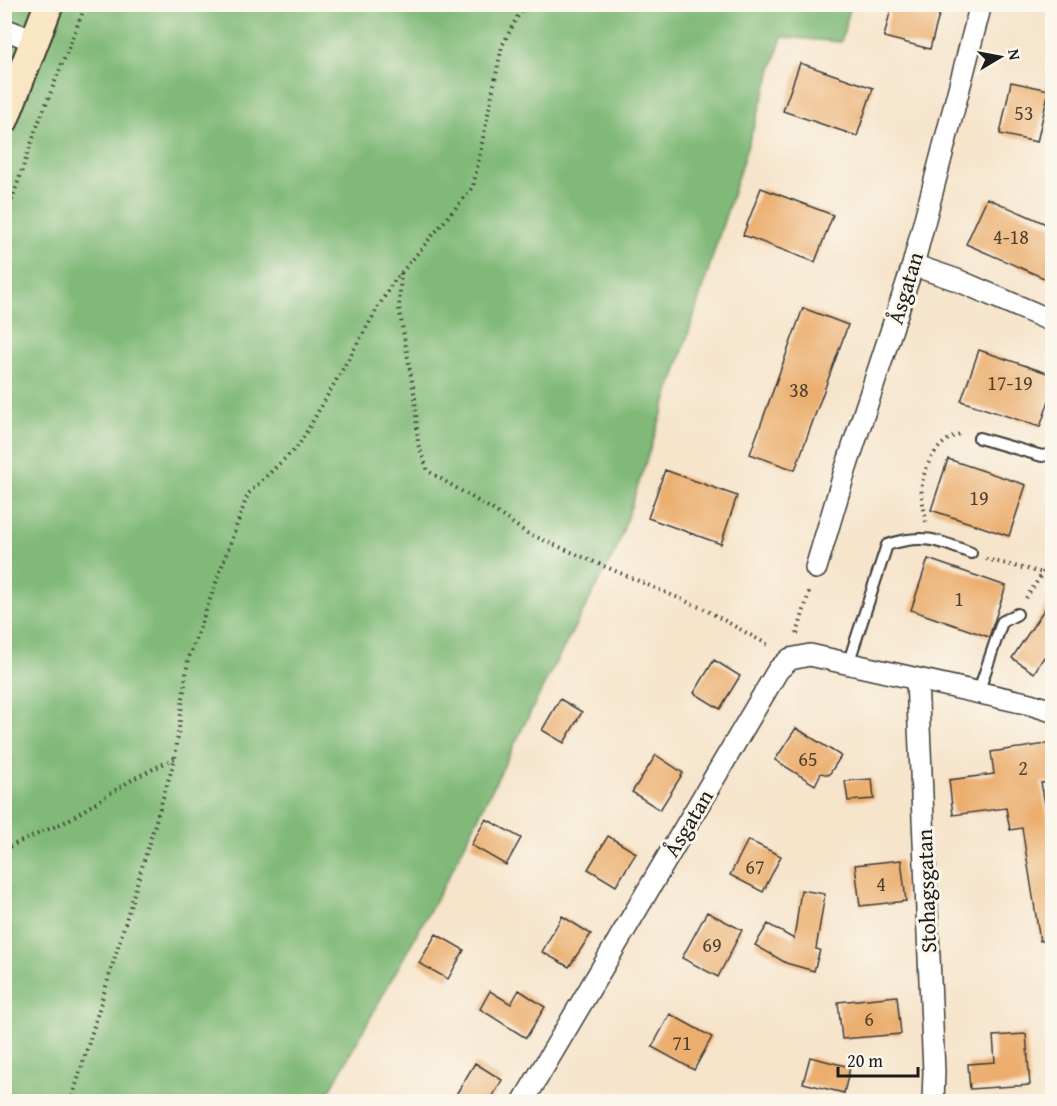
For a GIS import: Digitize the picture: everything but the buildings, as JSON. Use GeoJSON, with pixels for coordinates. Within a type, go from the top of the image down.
{"type":"FeatureCollection","features":[{"type":"Feature","properties":{"kind":"main road"},"geometry":{"type":"LineString","coordinates":[[4,120],[49,4]]}},
{"type":"Feature","properties":{"kind":"street","name":"Åsgatan"},"geometry":{"type":"LineString","coordinates":[[816,568],[845,471],[913,265],[981,4]]}},
{"type":"Feature","properties":{"kind":"street"},"geometry":{"type":"LineString","coordinates":[[4,28],[35,41]]}},
{"type":"Feature","properties":{"kind":"street"},"geometry":{"type":"LineString","coordinates":[[913,265],[957,280],[1053,321]]}},
{"type":"Feature","properties":{"kind":"street"},"geometry":{"type":"LineString","coordinates":[[790,658],[810,655],[1053,711]]}},
{"type":"Feature","properties":{"kind":"street","name":"Åsgatan"},"geometry":{"type":"LineString","coordinates":[[523,1101],[778,670],[790,658]]}},
{"type":"Feature","properties":{"kind":"street","name":"Stohagsgatan"},"geometry":{"type":"LineString","coordinates":[[917,680],[933,1101]]}},
{"type":"Feature","properties":{"kind":"lane"},"geometry":{"type":"LineString","coordinates":[[979,438],[1042,456],[1053,454]]}},
{"type":"Feature","properties":{"kind":"lane"},"geometry":{"type":"LineString","coordinates":[[848,664],[887,545],[906,538],[936,539],[971,553]]}},
{"type":"Feature","properties":{"kind":"lane"},"geometry":{"type":"LineString","coordinates":[[978,693],[1002,622],[1017,614]]}},
{"type":"Feature","properties":{"kind":"path"},"geometry":{"type":"LineString","coordinates":[[4,223],[36,129],[86,4]]}},
{"type":"Feature","properties":{"kind":"path"},"geometry":{"type":"LineString","coordinates":[[70,1101],[175,758],[188,660],[248,494],[299,444],[391,285],[473,187],[502,46],[524,4]]}},
{"type":"Feature","properties":{"kind":"path"},"geometry":{"type":"LineString","coordinates":[[401,272],[399,308],[415,398],[418,444],[428,471],[527,533],[704,609],[743,629],[790,658],[816,568]]}},
{"type":"Feature","properties":{"kind":"path"},"geometry":{"type":"LineString","coordinates":[[929,539],[921,485],[938,446],[953,435],[965,433],[979,438]]}},
{"type":"Feature","properties":{"kind":"path"},"geometry":{"type":"LineString","coordinates":[[971,553],[996,563],[1043,573]]}},
{"type":"Feature","properties":{"kind":"path"},"geometry":{"type":"LineString","coordinates":[[1017,614],[1053,559]]}},
{"type":"Feature","properties":{"kind":"path"},"geometry":{"type":"LineString","coordinates":[[4,849],[67,821],[133,779],[175,758]]}},
{"type":"Feature","properties":{"kind":"green space"},"geometry":{"type":"Polygon","coordinates":[[[5,5],[851,5],[841,42],[782,37],[678,366],[617,548],[547,679],[450,874],[324,1101],[5,1102],[5,5]]]}}]}
